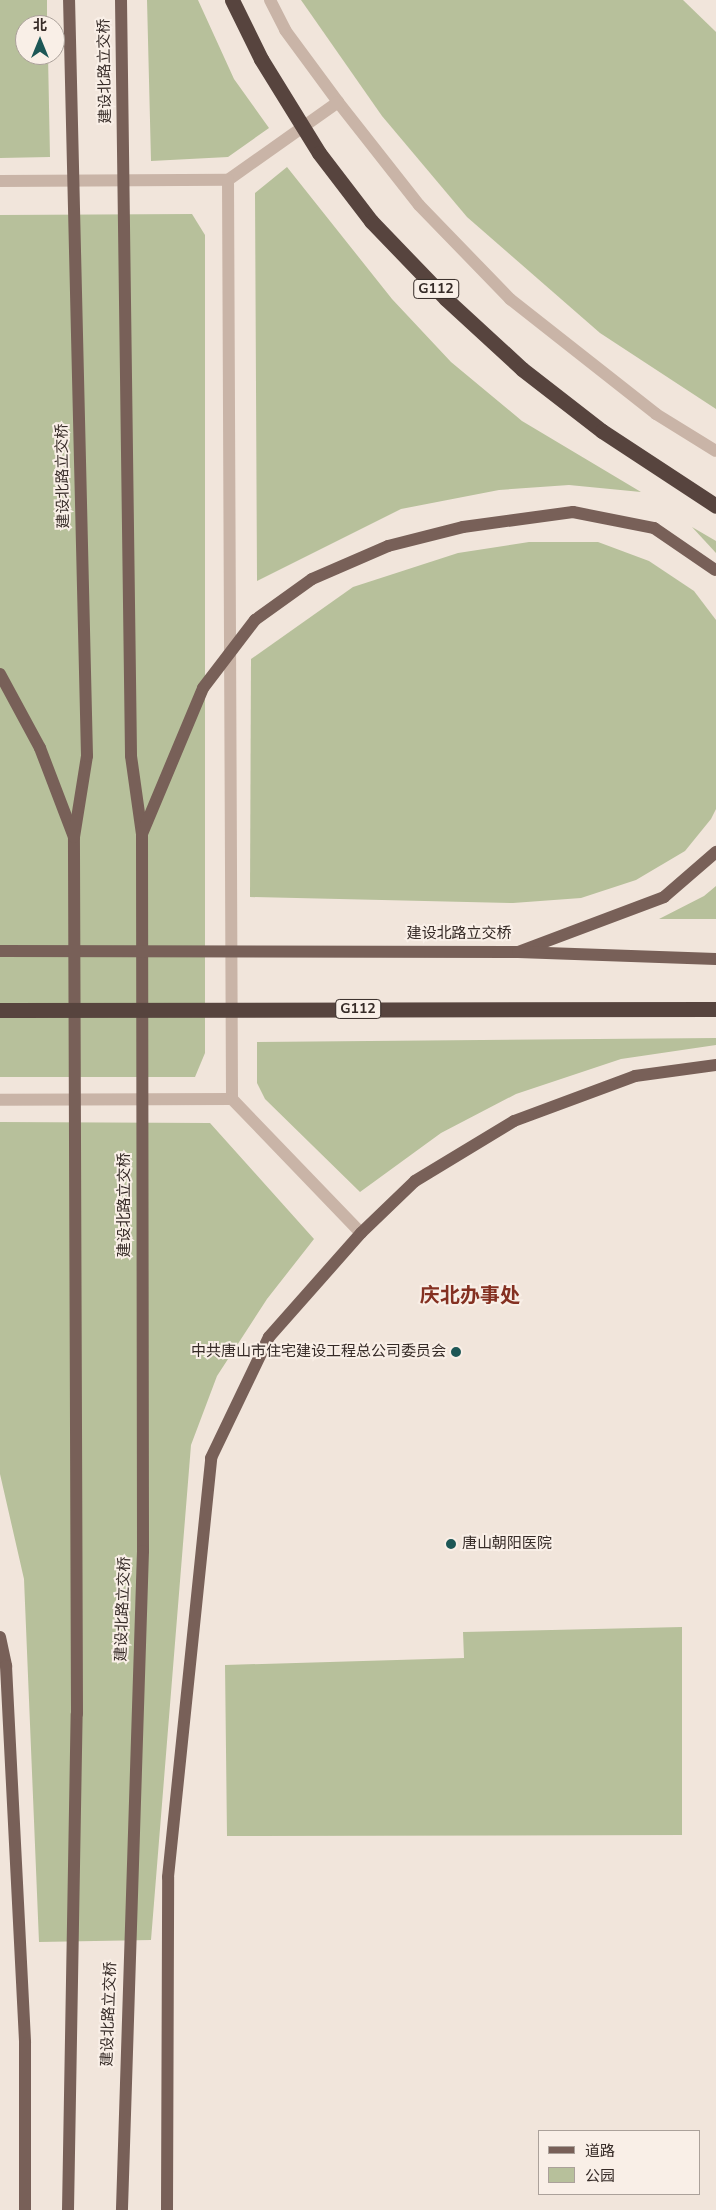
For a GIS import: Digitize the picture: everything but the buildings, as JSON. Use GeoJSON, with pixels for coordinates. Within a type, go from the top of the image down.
{"type":"FeatureCollection","features":[{"type":"Feature","properties":{"kind":"highway","name":"G112"},"geometry":{"type":"LineString","coordinates":[[232,0],[261,59],[319,153],[371,221],[446,299],[522,369],[602,431],[716,506]]}},
{"type":"Feature","properties":{"kind":"highway","name":"G112"},"geometry":{"type":"LineString","coordinates":[[0,1010],[716,1008]]}},
{"type":"Feature","properties":{"kind":"main road","name":"建设北路立交桥"},"geometry":{"type":"LineString","coordinates":[[68,2210],[77,1714],[74,838],[87,756],[70,0]]}},
{"type":"Feature","properties":{"kind":"main road","name":"建设北路立交桥"},"geometry":{"type":"LineString","coordinates":[[121,0],[131,756],[142,834],[143,1550],[122,2210]]}},
{"type":"Feature","properties":{"kind":"main road"},"geometry":{"type":"LineString","coordinates":[[142,834],[203,688],[255,620],[312,579],[388,546],[463,528],[573,512],[654,528],[716,571]]}},
{"type":"Feature","properties":{"kind":"main road"},"geometry":{"type":"LineString","coordinates":[[0,674],[40,748],[74,838]]}},
{"type":"Feature","properties":{"kind":"main road"},"geometry":{"type":"LineString","coordinates":[[518,952],[664,897],[716,852]]}},
{"type":"Feature","properties":{"kind":"main road","name":"建设北路立交桥"},"geometry":{"type":"LineString","coordinates":[[0,951],[518,952],[716,959]]}},
{"type":"Feature","properties":{"kind":"main road"},"geometry":{"type":"LineString","coordinates":[[167,2210],[168,1877],[211,1458],[269,1337],[361,1233],[415,1181],[514,1121],[635,1076],[716,1065]]}},
{"type":"Feature","properties":{"kind":"main road"},"geometry":{"type":"LineString","coordinates":[[0,1637],[6,1666],[25,2043],[25,2210]]}},
{"type":"Feature","properties":{"kind":"street"},"geometry":{"type":"LineString","coordinates":[[270,0],[285,30],[338,102],[419,205],[510,299],[656,414],[716,451]]}},
{"type":"Feature","properties":{"kind":"street"},"geometry":{"type":"LineString","coordinates":[[0,181],[228,180],[338,102]]}},
{"type":"Feature","properties":{"kind":"street"},"geometry":{"type":"LineString","coordinates":[[228,180],[232,1099],[361,1233]]}},
{"type":"Feature","properties":{"kind":"street"},"geometry":{"type":"LineString","coordinates":[[0,1100],[232,1099]]}},
{"type":"Feature","properties":{"kind":"green space"},"geometry":{"type":"Polygon","coordinates":[[[0,0],[47,0],[47,15],[15,15],[15,65],[48,65],[50,157],[0,158],[0,0]]]}},
{"type":"Feature","properties":{"kind":"green space"},"geometry":{"type":"Polygon","coordinates":[[[147,0],[198,0],[234,79],[269,128],[228,157],[151,161],[147,0]]]}},
{"type":"Feature","properties":{"kind":"green space"},"geometry":{"type":"Polygon","coordinates":[[[301,0],[683,0],[716,32],[716,409],[600,333],[467,217],[382,116],[301,0]]]}},
{"type":"Feature","properties":{"kind":"green space"},"geometry":{"type":"Polygon","coordinates":[[[287,167],[392,299],[451,362],[522,421],[641,492],[569,485],[499,490],[401,509],[257,581],[255,193],[287,167]]]}},
{"type":"Feature","properties":{"kind":"green space"},"geometry":{"type":"Polygon","coordinates":[[[192,214],[205,235],[205,1053],[195,1077],[0,1077],[0,215],[192,214]]]}},
{"type":"Feature","properties":{"kind":"green space"},"geometry":{"type":"Polygon","coordinates":[[[692,527],[716,541],[716,553],[692,527]]]}},
{"type":"Feature","properties":{"kind":"green space"},"geometry":{"type":"Polygon","coordinates":[[[529,542],[598,542],[649,561],[694,591],[716,620],[716,809],[711,819],[685,851],[636,880],[581,898],[513,903],[250,897],[251,659],[353,587],[458,553],[529,542]]]}},
{"type":"Feature","properties":{"kind":"green space"},"geometry":{"type":"Polygon","coordinates":[[[716,886],[716,919],[659,919],[704,896],[716,886]]]}},
{"type":"Feature","properties":{"kind":"green space"},"geometry":{"type":"Polygon","coordinates":[[[716,1038],[716,1045],[621,1059],[516,1094],[441,1133],[360,1192],[265,1099],[257,1083],[257,1042],[716,1038]]]}},
{"type":"Feature","properties":{"kind":"green space"},"geometry":{"type":"Polygon","coordinates":[[[0,1122],[210,1123],[314,1239],[267,1299],[217,1376],[191,1445],[151,1940],[39,1942],[24,1579],[0,1474],[0,1122]]]}},
{"type":"Feature","properties":{"kind":"green space"},"geometry":{"type":"Polygon","coordinates":[[[682,1627],[682,1835],[227,1836],[225,1665],[464,1658],[463,1632],[682,1627]]]}},
{"type":"Feature","properties":{"kind":"place","name":"中共唐山市住宅建设工程总公司委员会"},"geometry":{"type":"Point","coordinates":[456,1352]}},
{"type":"Feature","properties":{"kind":"place","name":"唐山朝阳医院"},"geometry":{"type":"Point","coordinates":[451,1544]}},
{"type":"Feature","properties":{"kind":"district","name":"庆北办事处"},"geometry":{"type":"Point","coordinates":[470,1295]}}]}
